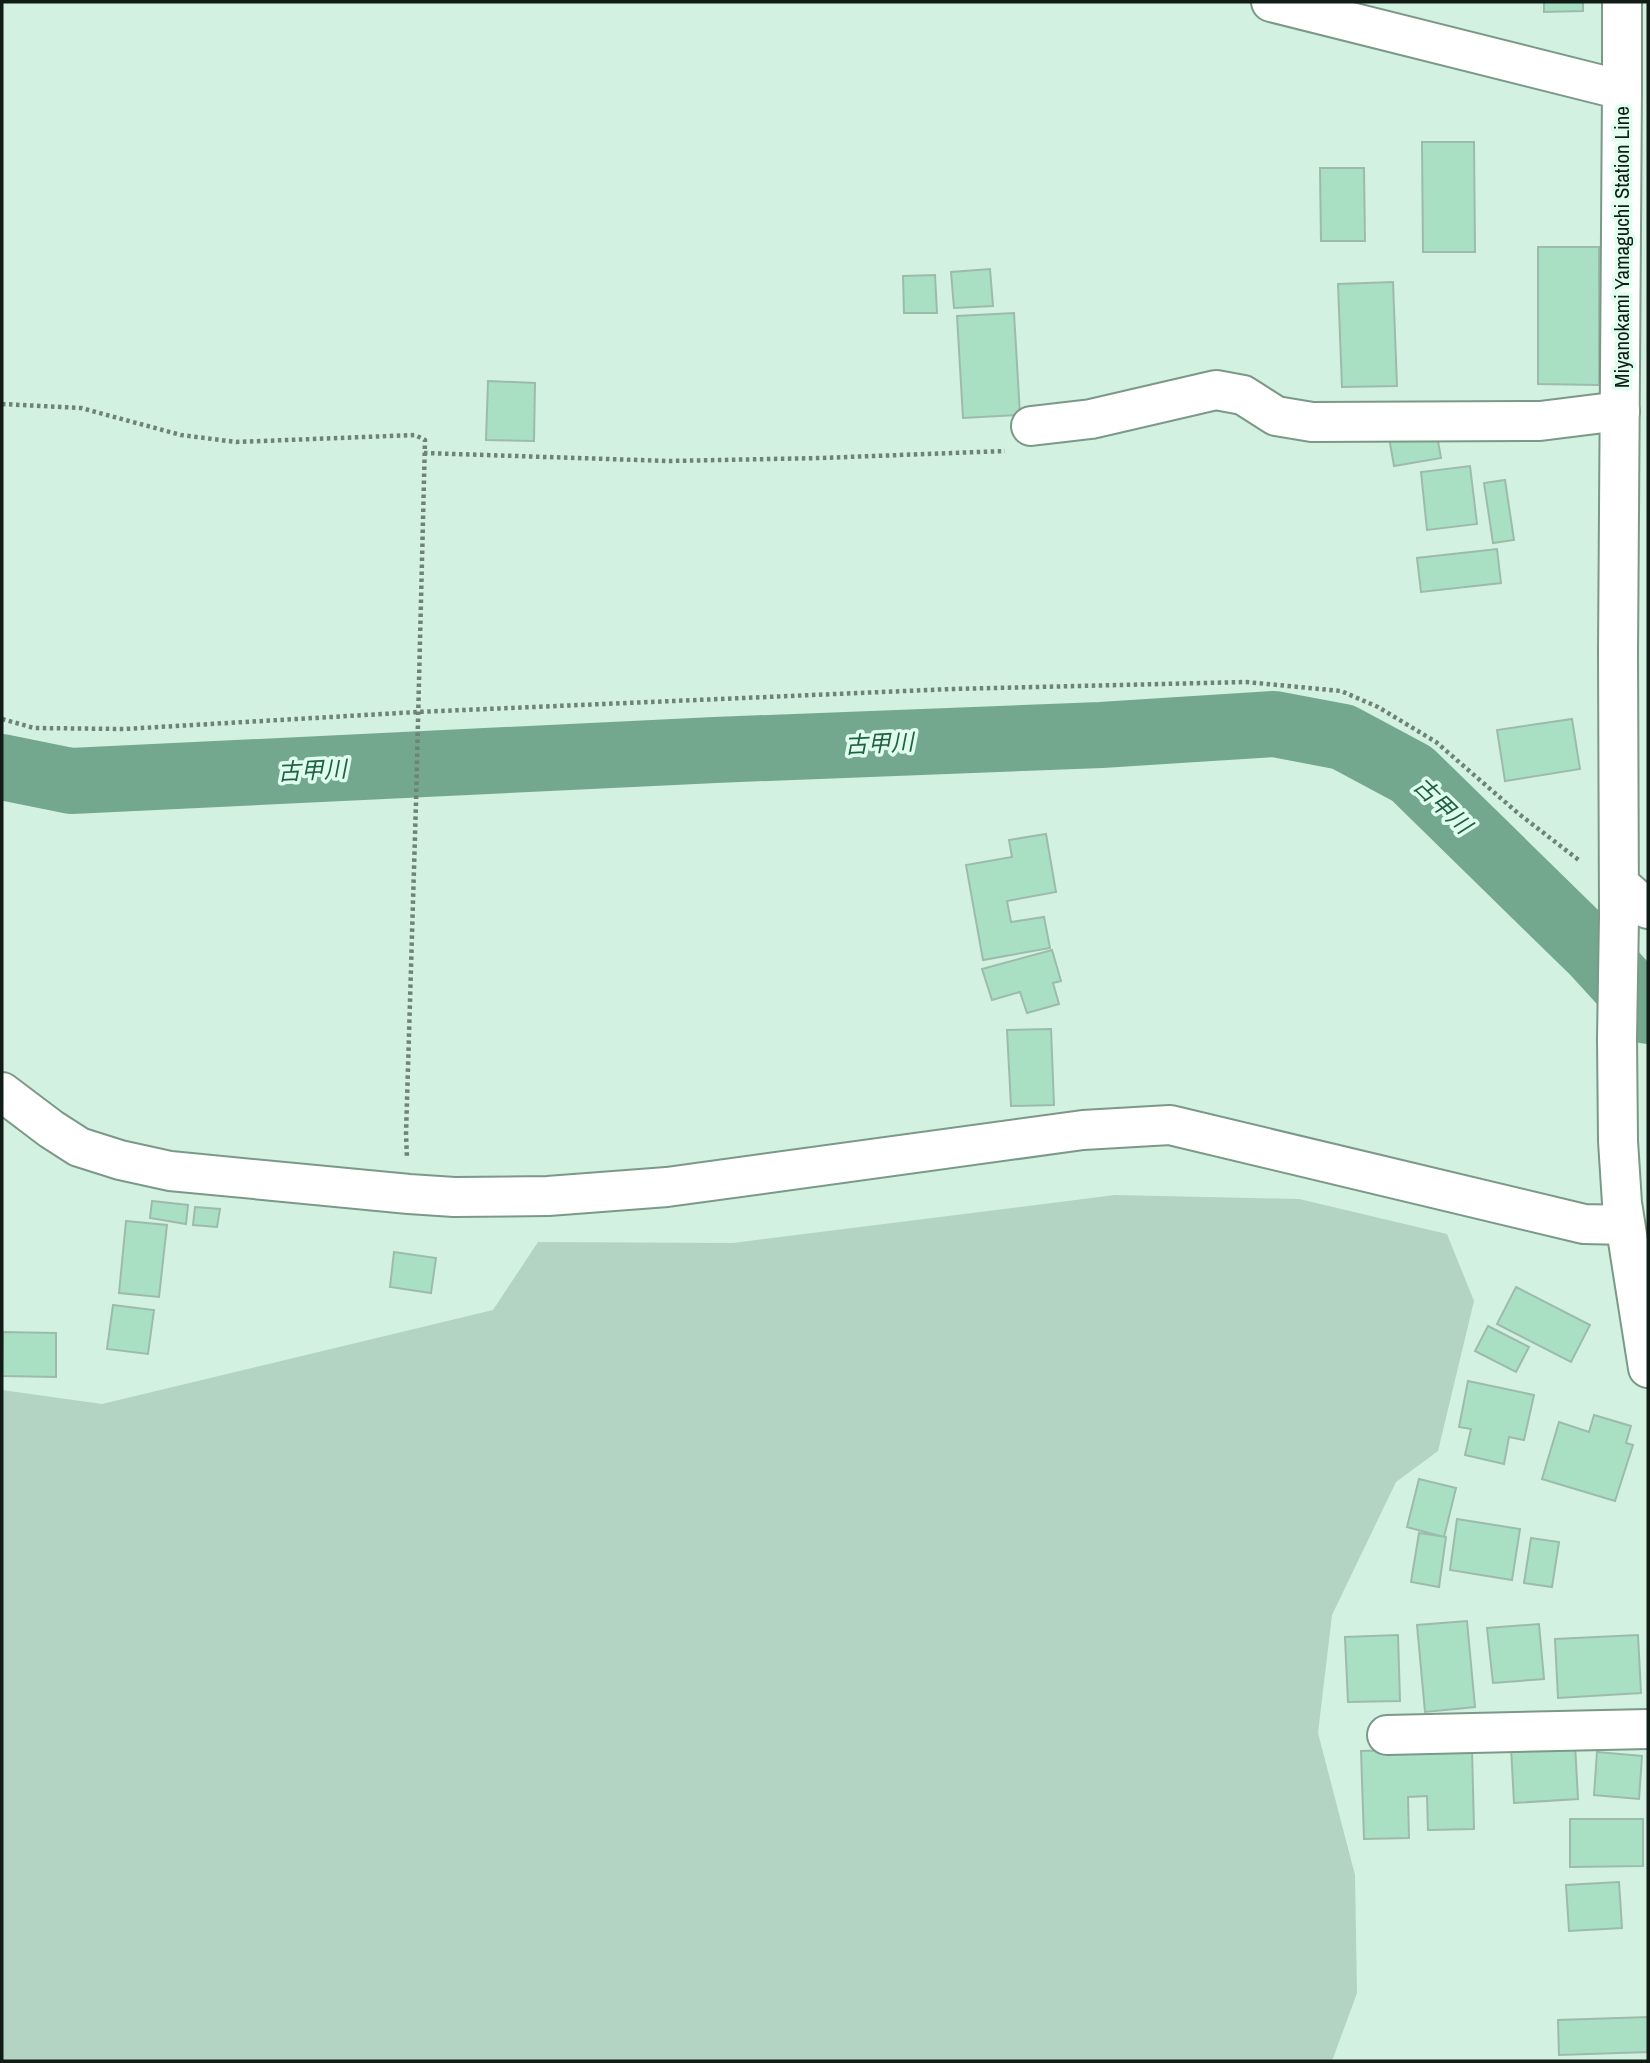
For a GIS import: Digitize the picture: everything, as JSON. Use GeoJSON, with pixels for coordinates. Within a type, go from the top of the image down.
{"type":"FeatureCollection","features":[{"type":"Feature","properties":{"kind":"street","name":"Miyanokami Yamaguchi Station Line"},"geometry":{"type":"LineString","coordinates":[[1271,2],[1622,90],[1620,411],[1633,651],[1629,903],[1617,1039],[1618,1141],[1632,1210],[1648,1368]]}},
{"type":"Feature","properties":{"kind":"street"},"geometry":{"type":"LineString","coordinates":[[1622,2],[1622,90]]}},
{"type":"Feature","properties":{"kind":"street"},"geometry":{"type":"LineString","coordinates":[[1031,426],[1091,419],[1216,390],[1243,394],[1276,416],[1312,422],[1540,421],[1620,411]]}},
{"type":"Feature","properties":{"kind":"street"},"geometry":{"type":"LineString","coordinates":[[2,1092],[79,1147],[120,1160],[170,1171],[409,1194],[454,1197],[548,1196],[667,1187],[1083,1130],[1170,1125],[1584,1224],[1632,1210]]}},
{"type":"Feature","properties":{"kind":"street"},"geometry":{"type":"LineString","coordinates":[[1387,1735],[1648,1729]]}},
{"type":"Feature","properties":{"kind":"path"},"geometry":{"type":"LineString","coordinates":[[2,404],[81,408],[181,435],[236,442],[415,435],[425,440],[406,1134],[409,1194]]}},
{"type":"Feature","properties":{"kind":"path"},"geometry":{"type":"LineString","coordinates":[[424,453],[669,461],[1030,450],[1031,426]]}},
{"type":"Feature","properties":{"kind":"path"},"geometry":{"type":"LineString","coordinates":[[2,719],[34,728],[124,729],[417,712],[952,689],[1247,682],[1341,691],[1378,707],[1436,742],[1519,814],[1597,874],[1629,903]]}},
{"type":"Feature","properties":{"kind":"green space"},"geometry":{"type":"Polygon","coordinates":[[[1115,1195],[1299,1199],[1447,1234],[1474,1301],[1438,1451],[1396,1482],[1332,1615],[1318,1733],[1355,1875],[1357,1993],[1332,2061],[2,2061],[2,1390],[102,1404],[493,1310],[538,1242],[733,1243],[1115,1195]]]}},
{"type":"Feature","properties":{"kind":"building"},"geometry":{"type":"Polygon","coordinates":[[[1544,2],[1583,2],[1583,11],[1544,12],[1544,2]]]}},
{"type":"Feature","properties":{"kind":"building"},"geometry":{"type":"Polygon","coordinates":[[[1422,142],[1474,142],[1475,252],[1423,252],[1422,142]]]}},
{"type":"Feature","properties":{"kind":"building"},"geometry":{"type":"Polygon","coordinates":[[[1320,168],[1364,168],[1365,241],[1321,241],[1320,168]]]}},
{"type":"Feature","properties":{"kind":"building"},"geometry":{"type":"Polygon","coordinates":[[[1538,247],[1599,247],[1599,385],[1538,384],[1538,247]]]}},
{"type":"Feature","properties":{"kind":"building"},"geometry":{"type":"Polygon","coordinates":[[[990,269],[993,306],[954,308],[951,272],[990,269]]]}},
{"type":"Feature","properties":{"kind":"building"},"geometry":{"type":"Polygon","coordinates":[[[935,275],[937,313],[904,313],[903,276],[935,275]]]}},
{"type":"Feature","properties":{"kind":"building"},"geometry":{"type":"Polygon","coordinates":[[[1393,282],[1397,386],[1342,387],[1338,284],[1393,282]]]}},
{"type":"Feature","properties":{"kind":"building"},"geometry":{"type":"Polygon","coordinates":[[[1014,313],[1020,415],[963,418],[957,316],[1014,313]]]}},
{"type":"Feature","properties":{"kind":"building"},"geometry":{"type":"Polygon","coordinates":[[[488,381],[535,383],[534,441],[486,440],[488,381]]]}},
{"type":"Feature","properties":{"kind":"building"},"geometry":{"type":"Polygon","coordinates":[[[1436,430],[1441,458],[1394,466],[1389,437],[1436,430]]]}},
{"type":"Feature","properties":{"kind":"building"},"geometry":{"type":"Polygon","coordinates":[[[1470,466],[1477,524],[1427,530],[1421,472],[1470,466]]]}},
{"type":"Feature","properties":{"kind":"building"},"geometry":{"type":"Polygon","coordinates":[[[1505,480],[1514,540],[1493,543],[1484,483],[1505,480]]]}},
{"type":"Feature","properties":{"kind":"building"},"geometry":{"type":"Polygon","coordinates":[[[1497,549],[1501,583],[1421,592],[1417,558],[1497,549]]]}},
{"type":"Feature","properties":{"kind":"building"},"geometry":{"type":"Polygon","coordinates":[[[1572,719],[1580,769],[1505,781],[1497,730],[1572,719]]]}},
{"type":"Feature","properties":{"kind":"building"},"geometry":{"type":"Polygon","coordinates":[[[1046,834],[1056,892],[1007,901],[1011,922],[1044,917],[1050,948],[983,960],[966,865],[1012,857],[1009,840],[1046,834]]]}},
{"type":"Feature","properties":{"kind":"building"},"geometry":{"type":"Polygon","coordinates":[[[1052,950],[1061,981],[1053,983],[1059,1004],[1027,1013],[1020,992],[992,1000],[982,969],[1052,950]]]}},
{"type":"Feature","properties":{"kind":"building"},"geometry":{"type":"Polygon","coordinates":[[[1051,1029],[1054,1105],[1011,1106],[1007,1030],[1051,1029]]]}},
{"type":"Feature","properties":{"kind":"building"},"geometry":{"type":"Polygon","coordinates":[[[152,1201],[188,1205],[186,1224],[150,1218],[152,1201]]]}},
{"type":"Feature","properties":{"kind":"building"},"geometry":{"type":"Polygon","coordinates":[[[195,1207],[220,1209],[217,1227],[193,1225],[195,1207]]]}},
{"type":"Feature","properties":{"kind":"building"},"geometry":{"type":"Polygon","coordinates":[[[126,1221],[167,1225],[159,1297],[119,1293],[126,1221]]]}},
{"type":"Feature","properties":{"kind":"building"},"geometry":{"type":"Polygon","coordinates":[[[394,1252],[436,1258],[431,1293],[390,1287],[394,1252]]]}},
{"type":"Feature","properties":{"kind":"building"},"geometry":{"type":"Polygon","coordinates":[[[1516,1287],[1590,1325],[1571,1362],[1497,1324],[1516,1287]]]}},
{"type":"Feature","properties":{"kind":"building"},"geometry":{"type":"Polygon","coordinates":[[[113,1305],[154,1310],[148,1354],[107,1349],[113,1305]]]}},
{"type":"Feature","properties":{"kind":"building"},"geometry":{"type":"Polygon","coordinates":[[[1488,1326],[1529,1347],[1516,1372],[1475,1351],[1488,1326]]]}},
{"type":"Feature","properties":{"kind":"building"},"geometry":{"type":"Polygon","coordinates":[[[3,1332],[56,1333],[56,1377],[2,1376],[3,1332]]]}},
{"type":"Feature","properties":{"kind":"building"},"geometry":{"type":"Polygon","coordinates":[[[1468,1381],[1534,1395],[1524,1440],[1509,1437],[1504,1464],[1465,1455],[1471,1429],[1459,1427],[1468,1381]]]}},
{"type":"Feature","properties":{"kind":"building"},"geometry":{"type":"Polygon","coordinates":[[[1594,1415],[1631,1426],[1626,1443],[1633,1445],[1615,1501],[1542,1479],[1559,1422],[1589,1432],[1594,1415]]]}},
{"type":"Feature","properties":{"kind":"building"},"geometry":{"type":"Polygon","coordinates":[[[1419,1479],[1456,1488],[1444,1537],[1407,1527],[1419,1479]]]}},
{"type":"Feature","properties":{"kind":"building"},"geometry":{"type":"Polygon","coordinates":[[[1457,1519],[1520,1529],[1512,1580],[1450,1570],[1457,1519]]]}},
{"type":"Feature","properties":{"kind":"building"},"geometry":{"type":"Polygon","coordinates":[[[1419,1533],[1446,1537],[1439,1587],[1411,1582],[1419,1533]]]}},
{"type":"Feature","properties":{"kind":"building"},"geometry":{"type":"Polygon","coordinates":[[[1531,1538],[1559,1542],[1552,1587],[1524,1583],[1531,1538]]]}},
{"type":"Feature","properties":{"kind":"building"},"geometry":{"type":"Polygon","coordinates":[[[1467,1621],[1475,1707],[1425,1712],[1417,1625],[1467,1621]]]}},
{"type":"Feature","properties":{"kind":"building"},"geometry":{"type":"Polygon","coordinates":[[[1539,1624],[1544,1679],[1493,1683],[1487,1628],[1539,1624]]]}},
{"type":"Feature","properties":{"kind":"building"},"geometry":{"type":"Polygon","coordinates":[[[1398,1635],[1400,1701],[1348,1702],[1345,1637],[1398,1635]]]}},
{"type":"Feature","properties":{"kind":"building"},"geometry":{"type":"Polygon","coordinates":[[[1638,1635],[1641,1693],[1558,1698],[1555,1639],[1638,1635]]]}},
{"type":"Feature","properties":{"kind":"building"},"geometry":{"type":"Polygon","coordinates":[[[1575,1744],[1578,1799],[1514,1803],[1511,1747],[1575,1744]]]}},
{"type":"Feature","properties":{"kind":"building"},"geometry":{"type":"Polygon","coordinates":[[[1472,1748],[1474,1829],[1428,1830],[1427,1796],[1408,1797],[1409,1838],[1364,1839],[1361,1751],[1472,1748]]]}},
{"type":"Feature","properties":{"kind":"building"},"geometry":{"type":"Polygon","coordinates":[[[1597,1752],[1642,1756],[1639,1799],[1594,1795],[1597,1752]]]}},
{"type":"Feature","properties":{"kind":"building"},"geometry":{"type":"Polygon","coordinates":[[[1570,1819],[1643,1819],[1643,1866],[1570,1867],[1570,1819]]]}},
{"type":"Feature","properties":{"kind":"building"},"geometry":{"type":"Polygon","coordinates":[[[1619,1882],[1622,1928],[1569,1931],[1566,1885],[1619,1882]]]}},
{"type":"Feature","properties":{"kind":"building"},"geometry":{"type":"Polygon","coordinates":[[[1648,2017],[1648,2052],[1559,2055],[1558,2020],[1648,2017]]]}},
{"type":"Feature","properties":{"kind":"waterway","name":"古甲川"},"geometry":{"type":"LineString","coordinates":[[2,767],[71,781],[715,750],[1101,735],[1274,724],[1343,737],[1412,774],[1595,953],[1648,1011]]}}]}
